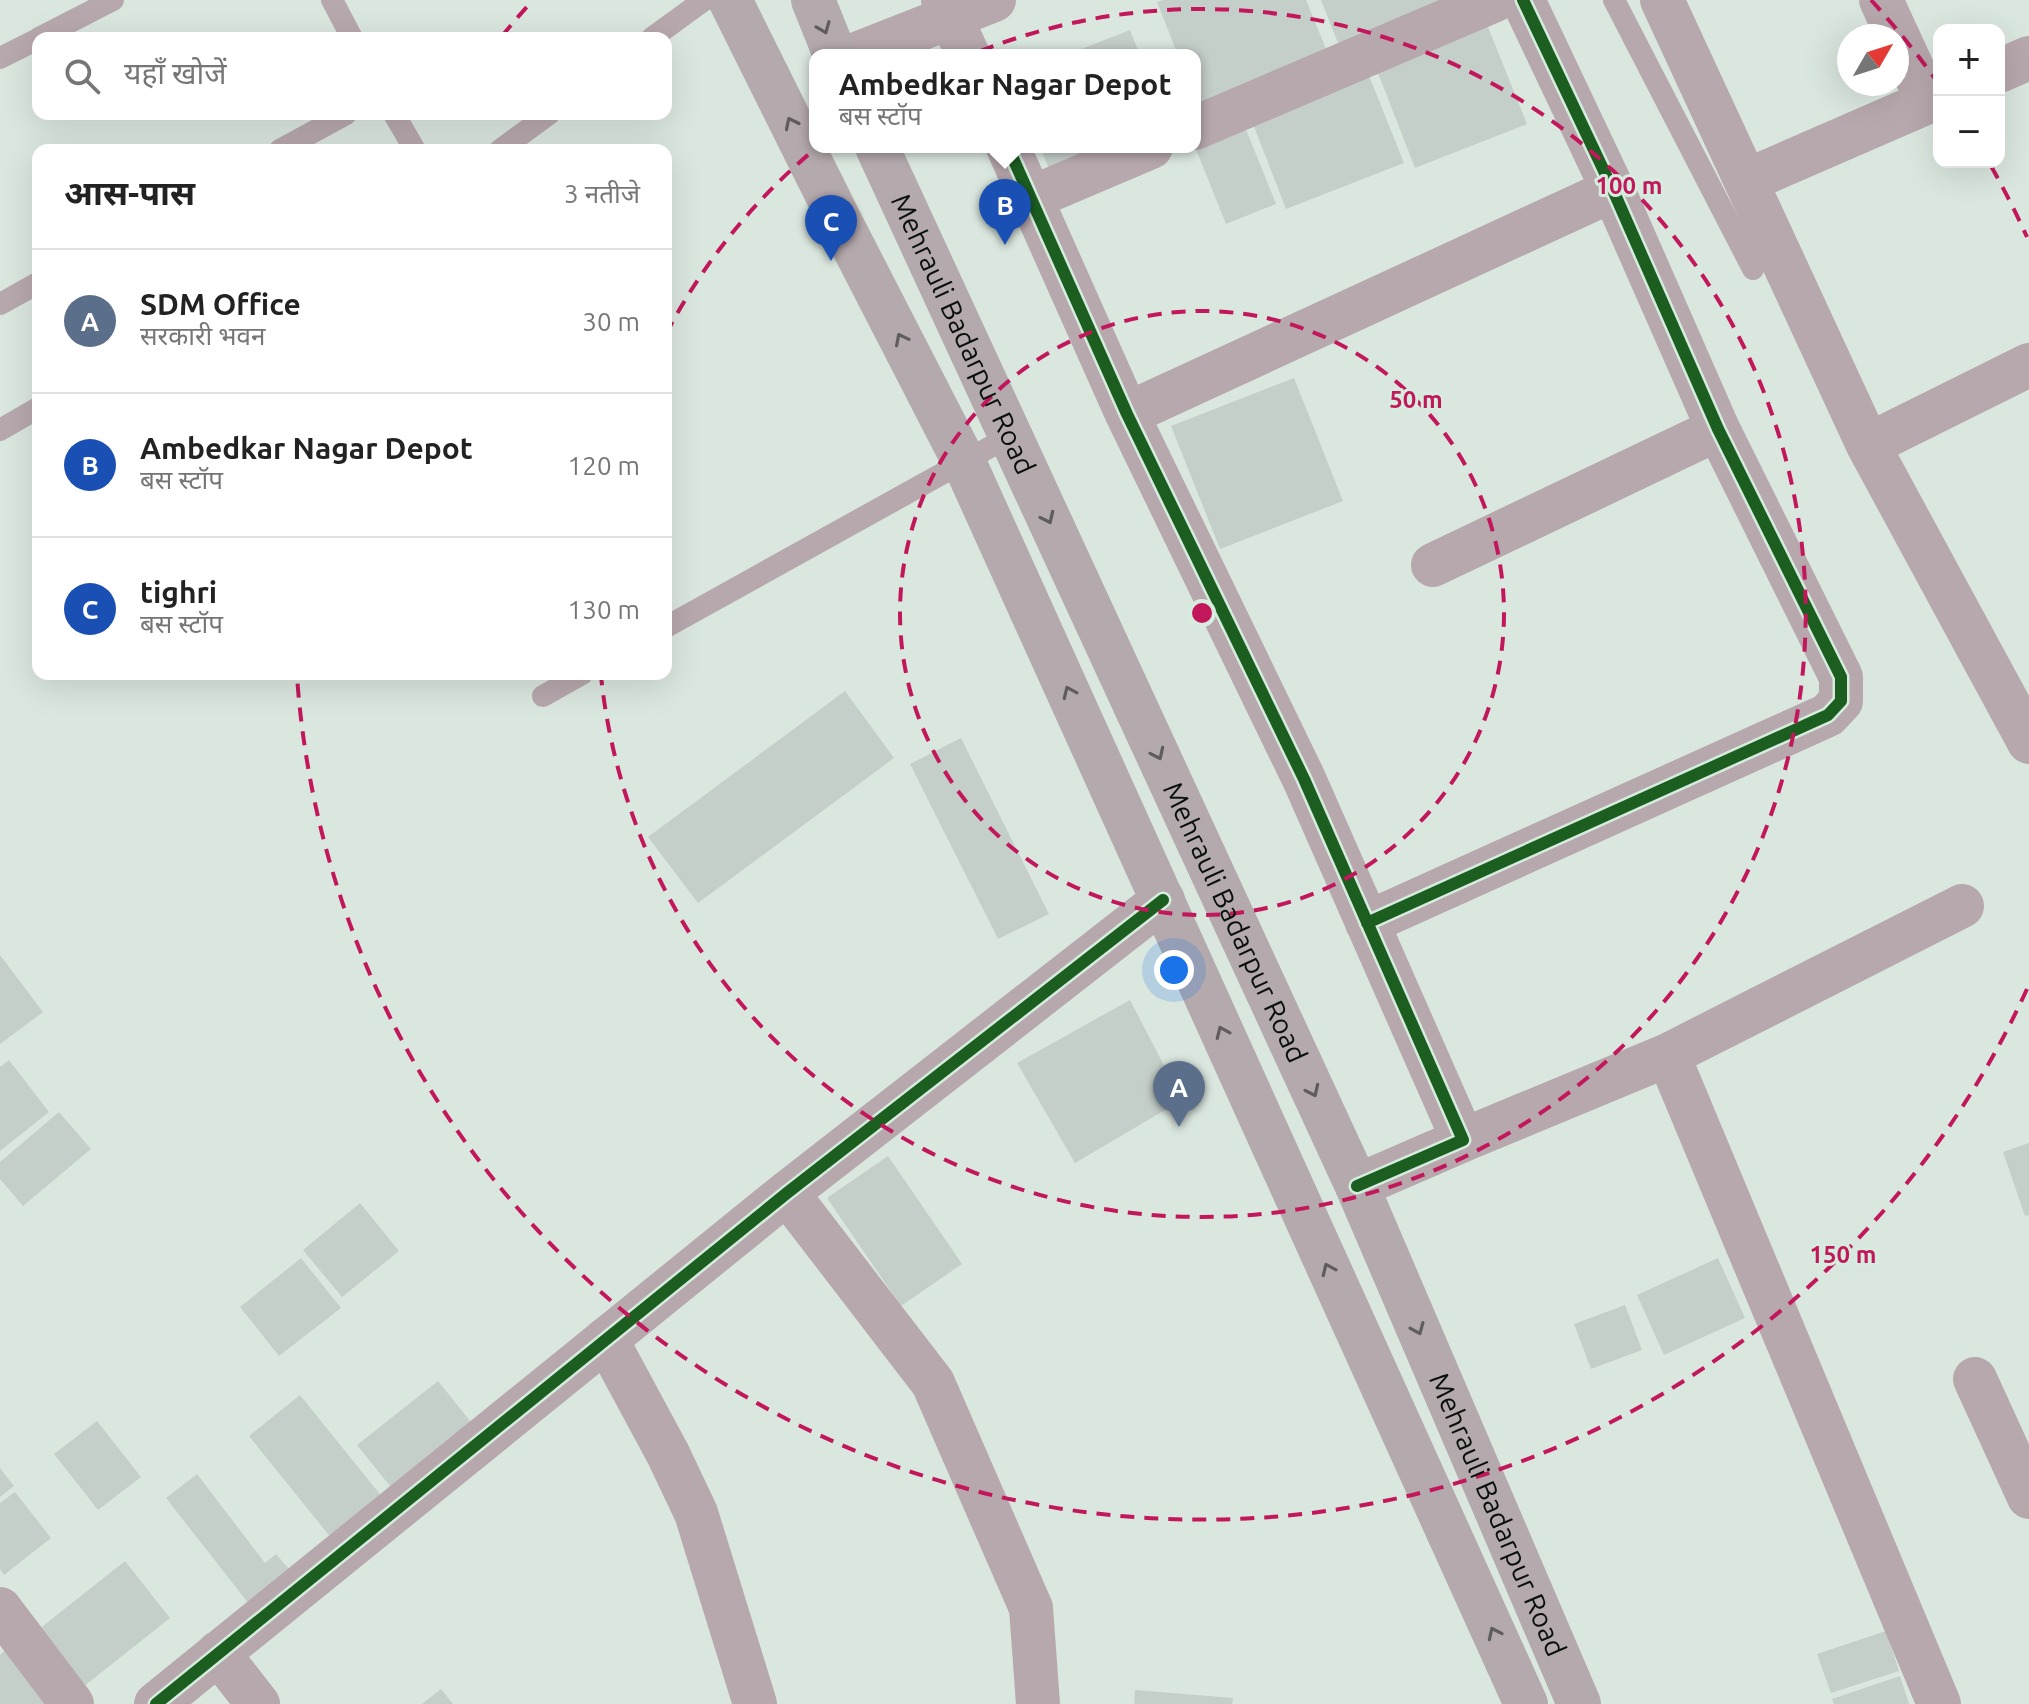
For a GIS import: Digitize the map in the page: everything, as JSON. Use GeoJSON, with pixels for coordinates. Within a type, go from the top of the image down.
{"type":"FeatureCollection","features":[{"type":"Feature","properties":{"kind":"main road","name":"Mehrauli Badarpur Road"},"geometry":{"type":"LineString","coordinates":[[730,0],[964,462],[1526,1704]]}},
{"type":"Feature","properties":{"kind":"main road"},"geometry":{"type":"LineString","coordinates":[[813,0],[833,49]]}},
{"type":"Feature","properties":{"kind":"main road","name":"Mehrauli Badarpur Road"},"geometry":{"type":"LineString","coordinates":[[880,153],[1357,1186],[1579,1704]]}},
{"type":"Feature","properties":{"kind":"main road"},"geometry":{"type":"LineString","coordinates":[[1438,1510],[1486,1488]]}},
{"type":"Feature","properties":{"kind":"street"},"geometry":{"type":"LineString","coordinates":[[873,49],[954,24],[994,0]]}},
{"type":"Feature","properties":{"kind":"street"},"geometry":{"type":"LineString","coordinates":[[1201,125],[1495,0]]}},
{"type":"Feature","properties":{"kind":"street"},"geometry":{"type":"LineString","coordinates":[[1367,923],[1828,715],[1841,701],[1841,677],[1718,429],[1613,190],[1523,0]]}},
{"type":"Feature","properties":{"kind":"street"},"geometry":{"type":"LineString","coordinates":[[1662,0],[1868,445],[2029,742]]}},
{"type":"Feature","properties":{"kind":"street"},"geometry":{"type":"LineString","coordinates":[[1881,0],[1933,98]]}},
{"type":"Feature","properties":{"kind":"street"},"geometry":{"type":"LineString","coordinates":[[2005,68],[2029,58]]}},
{"type":"Feature","properties":{"kind":"street"},"geometry":{"type":"LineString","coordinates":[[1746,181],[1933,100]]}},
{"type":"Feature","properties":{"kind":"street"},"geometry":{"type":"LineString","coordinates":[[1011,153],[1127,414],[1304,779],[1463,1140]]}},
{"type":"Feature","properties":{"kind":"street"},"geometry":{"type":"LineString","coordinates":[[1031,198],[1137,153]]}},
{"type":"Feature","properties":{"kind":"street"},"geometry":{"type":"LineString","coordinates":[[1127,414],[1613,190]]}},
{"type":"Feature","properties":{"kind":"street"},"geometry":{"type":"LineString","coordinates":[[1868,445],[2029,365]]}},
{"type":"Feature","properties":{"kind":"street"},"geometry":{"type":"LineString","coordinates":[[1433,565],[1718,429]]}},
{"type":"Feature","properties":{"kind":"street"},"geometry":{"type":"LineString","coordinates":[[156,1704],[787,1193],[1163,900]]}},
{"type":"Feature","properties":{"kind":"street"},"geometry":{"type":"LineString","coordinates":[[1357,1186],[1668,1055],[1962,906]]}},
{"type":"Feature","properties":{"kind":"street"},"geometry":{"type":"LineString","coordinates":[[1668,1055],[1939,1704]]}},
{"type":"Feature","properties":{"kind":"street"},"geometry":{"type":"LineString","coordinates":[[787,1193],[933,1383],[1031,1608],[1038,1704]]}},
{"type":"Feature","properties":{"kind":"street"},"geometry":{"type":"LineString","coordinates":[[606,1339],[696,1513],[755,1704]]}},
{"type":"Feature","properties":{"kind":"street"},"geometry":{"type":"LineString","coordinates":[[1975,1379],[2029,1497]]}},
{"type":"Feature","properties":{"kind":"street"},"geometry":{"type":"LineString","coordinates":[[0,1609],[72,1704]]}},
{"type":"Feature","properties":{"kind":"street"},"geometry":{"type":"LineString","coordinates":[[218,1653],[258,1704]]}},
{"type":"Feature","properties":{"kind":"lane"},"geometry":{"type":"LineString","coordinates":[[51,32],[113,0]]}},
{"type":"Feature","properties":{"kind":"lane"},"geometry":{"type":"LineString","coordinates":[[332,0],[349,32]]}},
{"type":"Feature","properties":{"kind":"lane"},"geometry":{"type":"LineString","coordinates":[[660,32],[704,0]]}},
{"type":"Feature","properties":{"kind":"lane"},"geometry":{"type":"LineString","coordinates":[[1614,0],[1753,269]]}},
{"type":"Feature","properties":{"kind":"lane"},"geometry":{"type":"LineString","coordinates":[[0,58],[32,42]]}},
{"type":"Feature","properties":{"kind":"lane"},"geometry":{"type":"LineString","coordinates":[[291,144],[335,120]]}},
{"type":"Feature","properties":{"kind":"lane"},"geometry":{"type":"LineString","coordinates":[[398,120],[412,144]]}},
{"type":"Feature","properties":{"kind":"lane"},"geometry":{"type":"LineString","coordinates":[[508,144],[541,120]]}},
{"type":"Feature","properties":{"kind":"lane"},"geometry":{"type":"LineString","coordinates":[[0,304],[32,286]]}},
{"type":"Feature","properties":{"kind":"lane"},"geometry":{"type":"LineString","coordinates":[[3,419],[32,410]]}},
{"type":"Feature","properties":{"kind":"lane"},"geometry":{"type":"LineString","coordinates":[[672,624],[1010,436]]}},
{"type":"Feature","properties":{"kind":"lane"},"geometry":{"type":"LineString","coordinates":[[543,696],[571,680]]}},
{"type":"Feature","properties":{"kind":"building"},"geometry":{"type":"Polygon","coordinates":[[[1306,0],[1331,61],[1201,112],[1201,49],[1176,49],[1157,2],[1306,0]]]}},
{"type":"Feature","properties":{"kind":"building"},"geometry":{"type":"Polygon","coordinates":[[[1321,0],[1466,0],[1342,53],[1321,0]]]}},
{"type":"Feature","properties":{"kind":"building"},"geometry":{"type":"Polygon","coordinates":[[[1482,12],[1527,124],[1415,168],[1371,55],[1482,12]]]}},
{"type":"Feature","properties":{"kind":"building"},"geometry":{"type":"Polygon","coordinates":[[[1130,30],[1138,49],[1081,49],[1130,30]]]}},
{"type":"Feature","properties":{"kind":"building"},"geometry":{"type":"Polygon","coordinates":[[[1368,73],[1404,163],[1286,209],[1251,119],[1368,73]]]}},
{"type":"Feature","properties":{"kind":"building"},"geometry":{"type":"Polygon","coordinates":[[[1245,127],[1276,204],[1226,224],[1197,153],[1201,153],[1201,145],[1245,127]]]}},
{"type":"Feature","properties":{"kind":"building"},"geometry":{"type":"Polygon","coordinates":[[[1042,153],[1110,153],[1052,176],[1042,153]]]}},
{"type":"Feature","properties":{"kind":"building"},"geometry":{"type":"Polygon","coordinates":[[[1294,378],[1343,501],[1220,549],[1171,426],[1294,378]]]}},
{"type":"Feature","properties":{"kind":"building"},"geometry":{"type":"Polygon","coordinates":[[[845,691],[894,758],[698,903],[648,837],[845,691]]]}},
{"type":"Feature","properties":{"kind":"building"},"geometry":{"type":"Polygon","coordinates":[[[961,738],[1049,914],[998,939],[910,764],[961,738]]]}},
{"type":"Feature","properties":{"kind":"building"},"geometry":{"type":"Polygon","coordinates":[[[0,955],[43,1012],[0,1044],[0,955]]]}},
{"type":"Feature","properties":{"kind":"building"},"geometry":{"type":"Polygon","coordinates":[[[1130,1000],[1182,1100],[1075,1163],[1017,1063],[1130,1000]]]}},
{"type":"Feature","properties":{"kind":"building"},"geometry":{"type":"Polygon","coordinates":[[[9,1060],[49,1112],[0,1151],[0,1067],[9,1060]]]}},
{"type":"Feature","properties":{"kind":"building"},"geometry":{"type":"Polygon","coordinates":[[[59,1112],[91,1149],[23,1206],[0,1179],[0,1162],[59,1112]]]}},
{"type":"Feature","properties":{"kind":"building"},"geometry":{"type":"Polygon","coordinates":[[[2029,1143],[2029,1215],[2025,1216],[2003,1152],[2029,1143]]]}},
{"type":"Feature","properties":{"kind":"building"},"geometry":{"type":"Polygon","coordinates":[[[888,1156],[962,1264],[901,1306],[827,1198],[888,1156]]]}},
{"type":"Feature","properties":{"kind":"building"},"geometry":{"type":"Polygon","coordinates":[[[360,1203],[399,1251],[342,1297],[303,1250],[360,1203]]]}},
{"type":"Feature","properties":{"kind":"building"},"geometry":{"type":"Polygon","coordinates":[[[301,1258],[341,1308],[279,1356],[240,1307],[301,1258]]]}},
{"type":"Feature","properties":{"kind":"building"},"geometry":{"type":"Polygon","coordinates":[[[1718,1258],[1745,1318],[1664,1355],[1637,1295],[1718,1258]]]}},
{"type":"Feature","properties":{"kind":"building"},"geometry":{"type":"Polygon","coordinates":[[[1625,1305],[1642,1350],[1591,1369],[1574,1324],[1625,1305]]]}},
{"type":"Feature","properties":{"kind":"building"},"geometry":{"type":"Polygon","coordinates":[[[438,1381],[479,1432],[398,1496],[357,1445],[438,1381]]]}},
{"type":"Feature","properties":{"kind":"building"},"geometry":{"type":"Polygon","coordinates":[[[300,1395],[387,1503],[336,1544],[249,1436],[300,1395]]]}},
{"type":"Feature","properties":{"kind":"building"},"geometry":{"type":"Polygon","coordinates":[[[97,1421],[141,1477],[98,1510],[54,1454],[97,1421]]]}},
{"type":"Feature","properties":{"kind":"building"},"geometry":{"type":"Polygon","coordinates":[[[0,1468],[14,1486],[0,1497],[0,1468]]]}},
{"type":"Feature","properties":{"kind":"building"},"geometry":{"type":"Polygon","coordinates":[[[197,1474],[265,1563],[276,1554],[295,1576],[253,1609],[166,1498],[197,1474]]]}},
{"type":"Feature","properties":{"kind":"building"},"geometry":{"type":"Polygon","coordinates":[[[15,1492],[51,1538],[4,1575],[0,1569],[0,1503],[15,1492]]]}},
{"type":"Feature","properties":{"kind":"building"},"geometry":{"type":"Polygon","coordinates":[[[125,1561],[170,1618],[73,1695],[29,1637],[125,1561]]]}},
{"type":"Feature","properties":{"kind":"building"},"geometry":{"type":"Polygon","coordinates":[[[1886,1631],[1899,1671],[1831,1693],[1817,1654],[1886,1631]]]}},
{"type":"Feature","properties":{"kind":"building"},"geometry":{"type":"Polygon","coordinates":[[[7,1648],[56,1704],[0,1704],[0,1655],[7,1648]]]}},
{"type":"Feature","properties":{"kind":"building"},"geometry":{"type":"Polygon","coordinates":[[[1900,1676],[1909,1704],[1834,1704],[1832,1699],[1900,1676]]]}},
{"type":"Feature","properties":{"kind":"building"},"geometry":{"type":"Polygon","coordinates":[[[441,1689],[453,1704],[422,1704],[441,1689]]]}},
{"type":"Feature","properties":{"kind":"building"},"geometry":{"type":"Polygon","coordinates":[[[1135,1690],[1233,1698],[1232,1704],[1134,1704],[1135,1690]]]}},
{"type":"Feature","properties":{"kind":"cycle path"},"geometry":{"type":"LineString","coordinates":[[1367,923],[1828,715],[1841,701],[1841,677],[1718,429],[1613,190],[1523,0]]}},
{"type":"Feature","properties":{"kind":"cycle path"},"geometry":{"type":"LineString","coordinates":[[1011,153],[1127,414],[1304,779],[1463,1140],[1357,1186]]}},
{"type":"Feature","properties":{"kind":"cycle path"},"geometry":{"type":"LineString","coordinates":[[156,1704],[787,1193],[1163,900]]}},
{"type":"Feature","properties":{"kind":"place","name":"Ambedkar Nagar Depot"},"geometry":{"type":"Point","coordinates":[1005,245]}},
{"type":"Feature","properties":{"kind":"place","name":"tighri"},"geometry":{"type":"Point","coordinates":[831,261]}},
{"type":"Feature","properties":{"kind":"place","name":"SDM Office"},"geometry":{"type":"Point","coordinates":[1179,1127]}}]}
